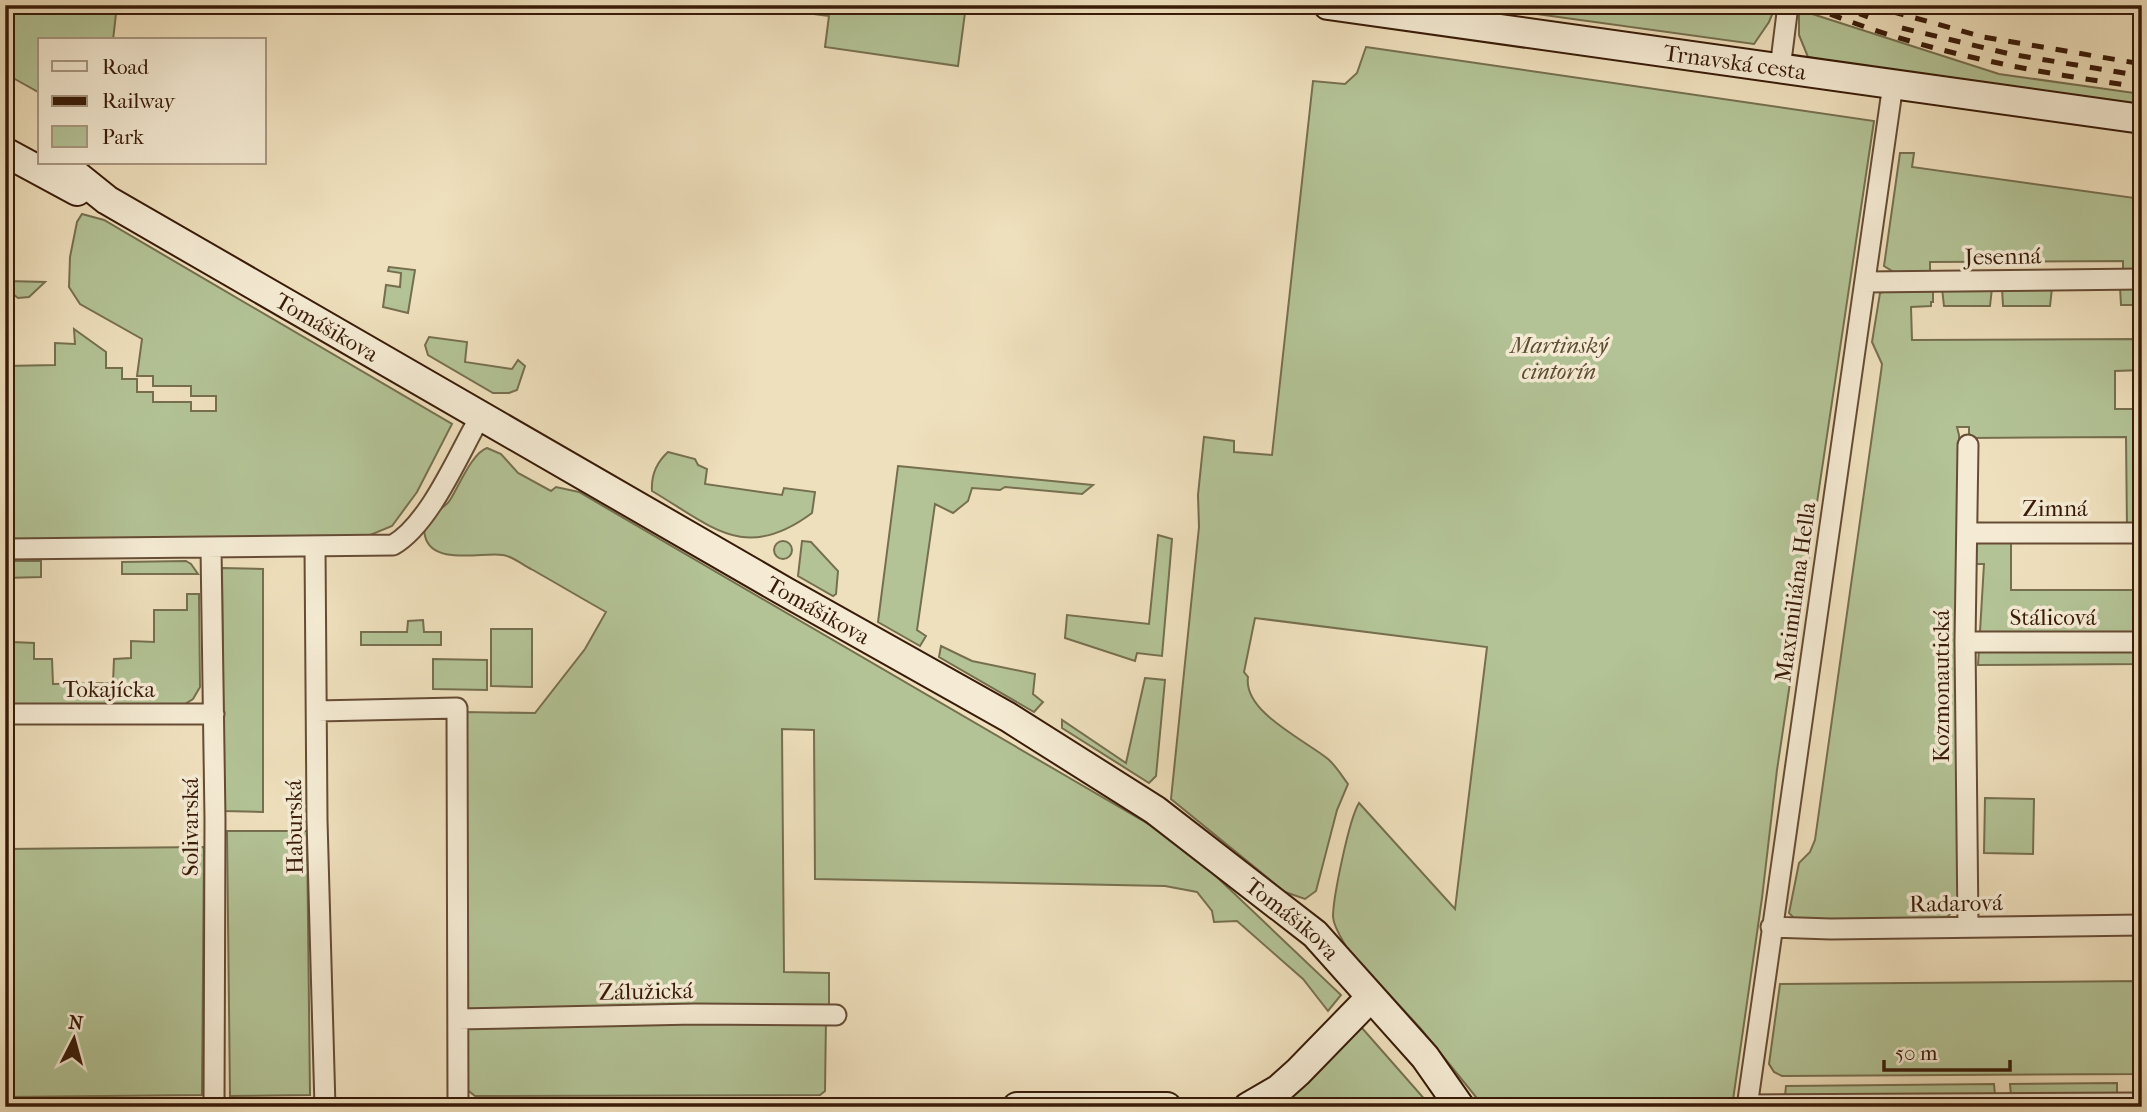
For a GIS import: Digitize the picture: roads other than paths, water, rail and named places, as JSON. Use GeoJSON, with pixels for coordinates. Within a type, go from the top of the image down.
{"type":"FeatureCollection","features":[{"type":"Feature","properties":{"kind":"main road","name":"Trnavská cesta"},"geometry":{"type":"LineString","coordinates":[[1328,5],[2142,119]]}},
{"type":"Feature","properties":{"kind":"main road"},"geometry":{"type":"LineString","coordinates":[[5,132],[38,150]]}},
{"type":"Feature","properties":{"kind":"main road","name":"Tomášikova"},"geometry":{"type":"LineString","coordinates":[[5,152],[80,193],[107,200]]}},
{"type":"Feature","properties":{"kind":"main road","name":"Tomášikova"},"geometry":{"type":"LineString","coordinates":[[62,164],[107,200],[1008,717],[1155,810],[1315,934],[1425,1057],[1460,1107]]}},
{"type":"Feature","properties":{"kind":"main road"},"geometry":{"type":"LineString","coordinates":[[1248,1107],[1279,1089],[1370,998]]}},
{"type":"Feature","properties":{"kind":"main road"},"geometry":{"type":"LineString","coordinates":[[1017,1107],[1167,1107]]}},
{"type":"Feature","properties":{"kind":"street"},"geometry":{"type":"LineString","coordinates":[[1780,69],[1788,5]]}},
{"type":"Feature","properties":{"kind":"street","name":"Maximiliána Hella"},"geometry":{"type":"LineString","coordinates":[[1747,1106],[1893,84]]}},
{"type":"Feature","properties":{"kind":"street","name":"Jesenná"},"geometry":{"type":"LineString","coordinates":[[1865,282],[2142,279]]}},
{"type":"Feature","properties":{"kind":"street"},"geometry":{"type":"LineString","coordinates":[[5,549],[393,545],[405,538],[430,506],[481,415]]}},
{"type":"Feature","properties":{"kind":"street","name":"Kozmonautická"},"geometry":{"type":"LineString","coordinates":[[1968,445],[1968,533],[1965,549],[1968,927]]}},
{"type":"Feature","properties":{"kind":"street","name":"Zimná"},"geometry":{"type":"LineString","coordinates":[[1968,533],[2142,533]]}},
{"type":"Feature","properties":{"kind":"street","name":"Haburská"},"geometry":{"type":"LineString","coordinates":[[315,547],[325,1107]]}},
{"type":"Feature","properties":{"kind":"street","name":"Solivarská"},"geometry":{"type":"LineString","coordinates":[[211,548],[214,714],[214,1107]]}},
{"type":"Feature","properties":{"kind":"street","name":"Stálicová"},"geometry":{"type":"LineString","coordinates":[[1965,642],[2142,642]]}},
{"type":"Feature","properties":{"kind":"street"},"geometry":{"type":"LineString","coordinates":[[317,711],[457,708],[458,1107]]}},
{"type":"Feature","properties":{"kind":"street","name":"Tokajícka"},"geometry":{"type":"LineString","coordinates":[[5,714],[214,714]]}},
{"type":"Feature","properties":{"kind":"street","name":"Radarová"},"geometry":{"type":"LineString","coordinates":[[1771,927],[1830,929],[2142,925]]}},
{"type":"Feature","properties":{"kind":"street","name":"Zálužická"},"geometry":{"type":"LineString","coordinates":[[458,1019],[695,1014],[836,1015]]}},
{"type":"Feature","properties":{"kind":"street"},"geometry":{"type":"LineString","coordinates":[[1747,1106],[2141,1103]]}},
{"type":"Feature","properties":{"kind":"railway"},"geometry":{"type":"LineString","coordinates":[[1808,5],[1848,21],[1930,47],[2014,66],[2142,87]]}},
{"type":"Feature","properties":{"kind":"railway"},"geometry":{"type":"LineString","coordinates":[[1837,5],[1868,17]]}},
{"type":"Feature","properties":{"kind":"railway"},"geometry":{"type":"LineString","coordinates":[[1869,5],[1983,37],[2142,64]]}},
{"type":"Feature","properties":{"kind":"railway"},"geometry":{"type":"LineString","coordinates":[[1902,28],[2010,54],[2142,76]]}},
{"type":"Feature","properties":{"kind":"park label","name":"Martinský cintorín"},"geometry":{"type":"Point","coordinates":[1559,358]}}]}
